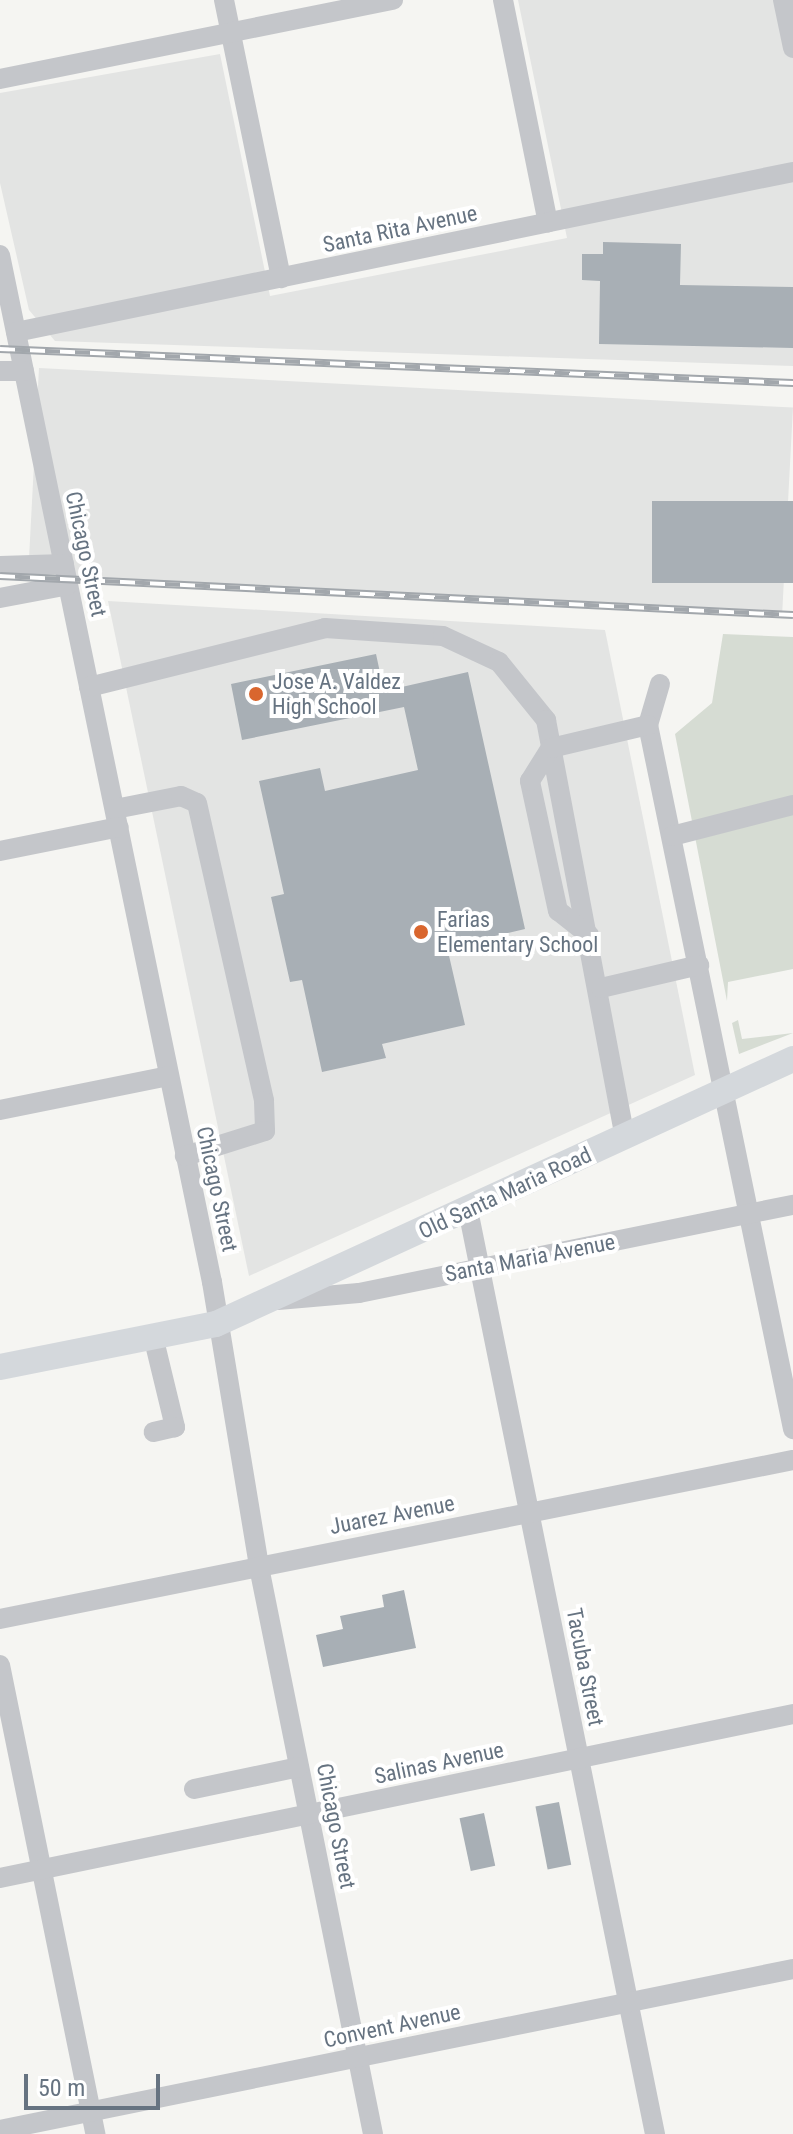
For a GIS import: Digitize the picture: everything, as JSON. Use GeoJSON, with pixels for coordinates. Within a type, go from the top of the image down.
{"type":"FeatureCollection","features":[{"type":"Feature","properties":{"kind":"main road","name":"Old Santa Maria Road"},"geometry":{"type":"LineString","coordinates":[[216,1324],[793,1059]]}},
{"type":"Feature","properties":{"kind":"main road"},"geometry":{"type":"LineString","coordinates":[[0,1367],[216,1324]]}},
{"type":"Feature","properties":{"kind":"street"},"geometry":{"type":"LineString","coordinates":[[224,0],[281,278]]}},
{"type":"Feature","properties":{"kind":"street"},"geometry":{"type":"LineString","coordinates":[[0,79],[393,0]]}},
{"type":"Feature","properties":{"kind":"street"},"geometry":{"type":"LineString","coordinates":[[503,0],[548,223]]}},
{"type":"Feature","properties":{"kind":"street"},"geometry":{"type":"LineString","coordinates":[[783,0],[793,48]]}},
{"type":"Feature","properties":{"kind":"street","name":"Santa Rita Avenue"},"geometry":{"type":"LineString","coordinates":[[16,332],[793,172]]}},
{"type":"Feature","properties":{"kind":"street","name":"Chicago Street"},"geometry":{"type":"LineString","coordinates":[[0,255],[185,1156],[259,1567],[373,2134]]}},
{"type":"Feature","properties":{"kind":"street"},"geometry":{"type":"LineString","coordinates":[[0,371],[24,371]]}},
{"type":"Feature","properties":{"kind":"street"},"geometry":{"type":"LineString","coordinates":[[0,566],[64,564]]}},
{"type":"Feature","properties":{"kind":"street"},"geometry":{"type":"LineString","coordinates":[[4,595],[68,585]]}},
{"type":"Feature","properties":{"kind":"street"},"geometry":{"type":"LineString","coordinates":[[89,687],[325,628],[423,632],[480,650],[519,680],[546,720],[601,988],[625,1138]]}},
{"type":"Feature","properties":{"kind":"street"},"geometry":{"type":"LineString","coordinates":[[660,684],[648,725],[726,1091],[793,1429]]}},
{"type":"Feature","properties":{"kind":"street"},"geometry":{"type":"LineString","coordinates":[[551,748],[648,725]]}},
{"type":"Feature","properties":{"kind":"street"},"geometry":{"type":"LineString","coordinates":[[0,851],[117,818],[181,796],[197,803],[264,1101],[265,1131],[185,1156]]}},
{"type":"Feature","properties":{"kind":"street"},"geometry":{"type":"LineString","coordinates":[[672,836],[793,805]]}},
{"type":"Feature","properties":{"kind":"street"},"geometry":{"type":"LineString","coordinates":[[601,988],[699,965]]}},
{"type":"Feature","properties":{"kind":"street"},"geometry":{"type":"LineString","coordinates":[[0,1110],[169,1076]]}},
{"type":"Feature","properties":{"kind":"street","name":"Santa Maria Avenue"},"geometry":{"type":"LineString","coordinates":[[266,1301],[359,1293],[793,1205]]}},
{"type":"Feature","properties":{"kind":"street","name":"Tacuba Street"},"geometry":{"type":"LineString","coordinates":[[468,1210],[655,2134]]}},
{"type":"Feature","properties":{"kind":"street"},"geometry":{"type":"LineString","coordinates":[[153,1336],[175,1427],[154,1432]]}},
{"type":"Feature","properties":{"kind":"street","name":"Juarez Avenue"},"geometry":{"type":"LineString","coordinates":[[0,1619],[793,1460]]}},
{"type":"Feature","properties":{"kind":"street"},"geometry":{"type":"LineString","coordinates":[[0,1665],[95,2134]]}},
{"type":"Feature","properties":{"kind":"street","name":"Salinas Avenue"},"geometry":{"type":"LineString","coordinates":[[0,1878],[793,1714]]}},
{"type":"Feature","properties":{"kind":"street"},"geometry":{"type":"LineString","coordinates":[[194,1789],[299,1767]]}},
{"type":"Feature","properties":{"kind":"street","name":"Convent Avenue"},"geometry":{"type":"LineString","coordinates":[[0,2130],[793,1969]]}},
{"type":"Feature","properties":{"kind":"shaded area"},"geometry":{"type":"Polygon","coordinates":[[[518,0],[793,0],[793,366],[55,341],[29,310],[0,183],[0,93],[220,54],[270,296],[567,238],[518,0]]]}},
{"type":"Feature","properties":{"kind":"shaded area"},"geometry":{"type":"Polygon","coordinates":[[[39,368],[793,408],[782,614],[28,575],[39,368]]]}},
{"type":"Feature","properties":{"kind":"shaded area","name":"Farias Elementary School"},"geometry":{"type":"Polygon","coordinates":[[[108,601],[605,630],[695,1075],[249,1276],[108,601]]]}},
{"type":"Feature","properties":{"kind":"shaded area"},"geometry":{"type":"Polygon","coordinates":[[[723,634],[793,637],[793,969],[728,982],[727,1001],[675,734],[712,703],[723,634]]]}},
{"type":"Feature","properties":{"kind":"shaded area"},"geometry":{"type":"Polygon","coordinates":[[[738,1020],[742,1039],[793,1033],[739,1054],[732,1023],[738,1020]]]}},
{"type":"Feature","properties":{"kind":"building"},"geometry":{"type":"Polygon","coordinates":[[[603,242],[681,244],[680,285],[793,287],[793,348],[599,344],[600,281],[582,280],[582,254],[603,254],[603,242]]]}},
{"type":"Feature","properties":{"kind":"building"},"geometry":{"type":"Polygon","coordinates":[[[652,501],[793,501],[793,583],[652,583],[652,501]]]}},
{"type":"Feature","properties":{"kind":"building"},"geometry":{"type":"Polygon","coordinates":[[[376,654],[384,691],[468,672],[525,929],[447,947],[465,1025],[382,1044],[386,1058],[322,1072],[302,980],[290,982],[271,897],[284,894],[259,781],[320,768],[325,791],[418,770],[404,707],[242,740],[231,684],[376,654]]]}},
{"type":"Feature","properties":{"kind":"building"},"geometry":{"type":"Polygon","coordinates":[[[404,1590],[416,1648],[323,1667],[316,1635],[343,1629],[340,1616],[384,1607],[382,1595],[404,1590]]]}},
{"type":"Feature","properties":{"kind":"building"},"geometry":{"type":"Polygon","coordinates":[[[559,1802],[571,1865],[548,1869],[535,1807],[559,1802]]]}},
{"type":"Feature","properties":{"kind":"building"},"geometry":{"type":"Polygon","coordinates":[[[484,1813],[495,1866],[471,1871],[460,1818],[484,1813]]]}},
{"type":"Feature","properties":{"kind":"railway"},"geometry":{"type":"LineString","coordinates":[[0,349],[793,383]]}},
{"type":"Feature","properties":{"kind":"railway"},"geometry":{"type":"LineString","coordinates":[[0,576],[793,615]]}},
{"type":"Feature","properties":{"kind":"place","name":"Jose A. Valdez High School"},"geometry":{"type":"Point","coordinates":[256,694]}},
{"type":"Feature","properties":{"kind":"place","name":"Farias Elementary School"},"geometry":{"type":"Point","coordinates":[421,932]}}]}
